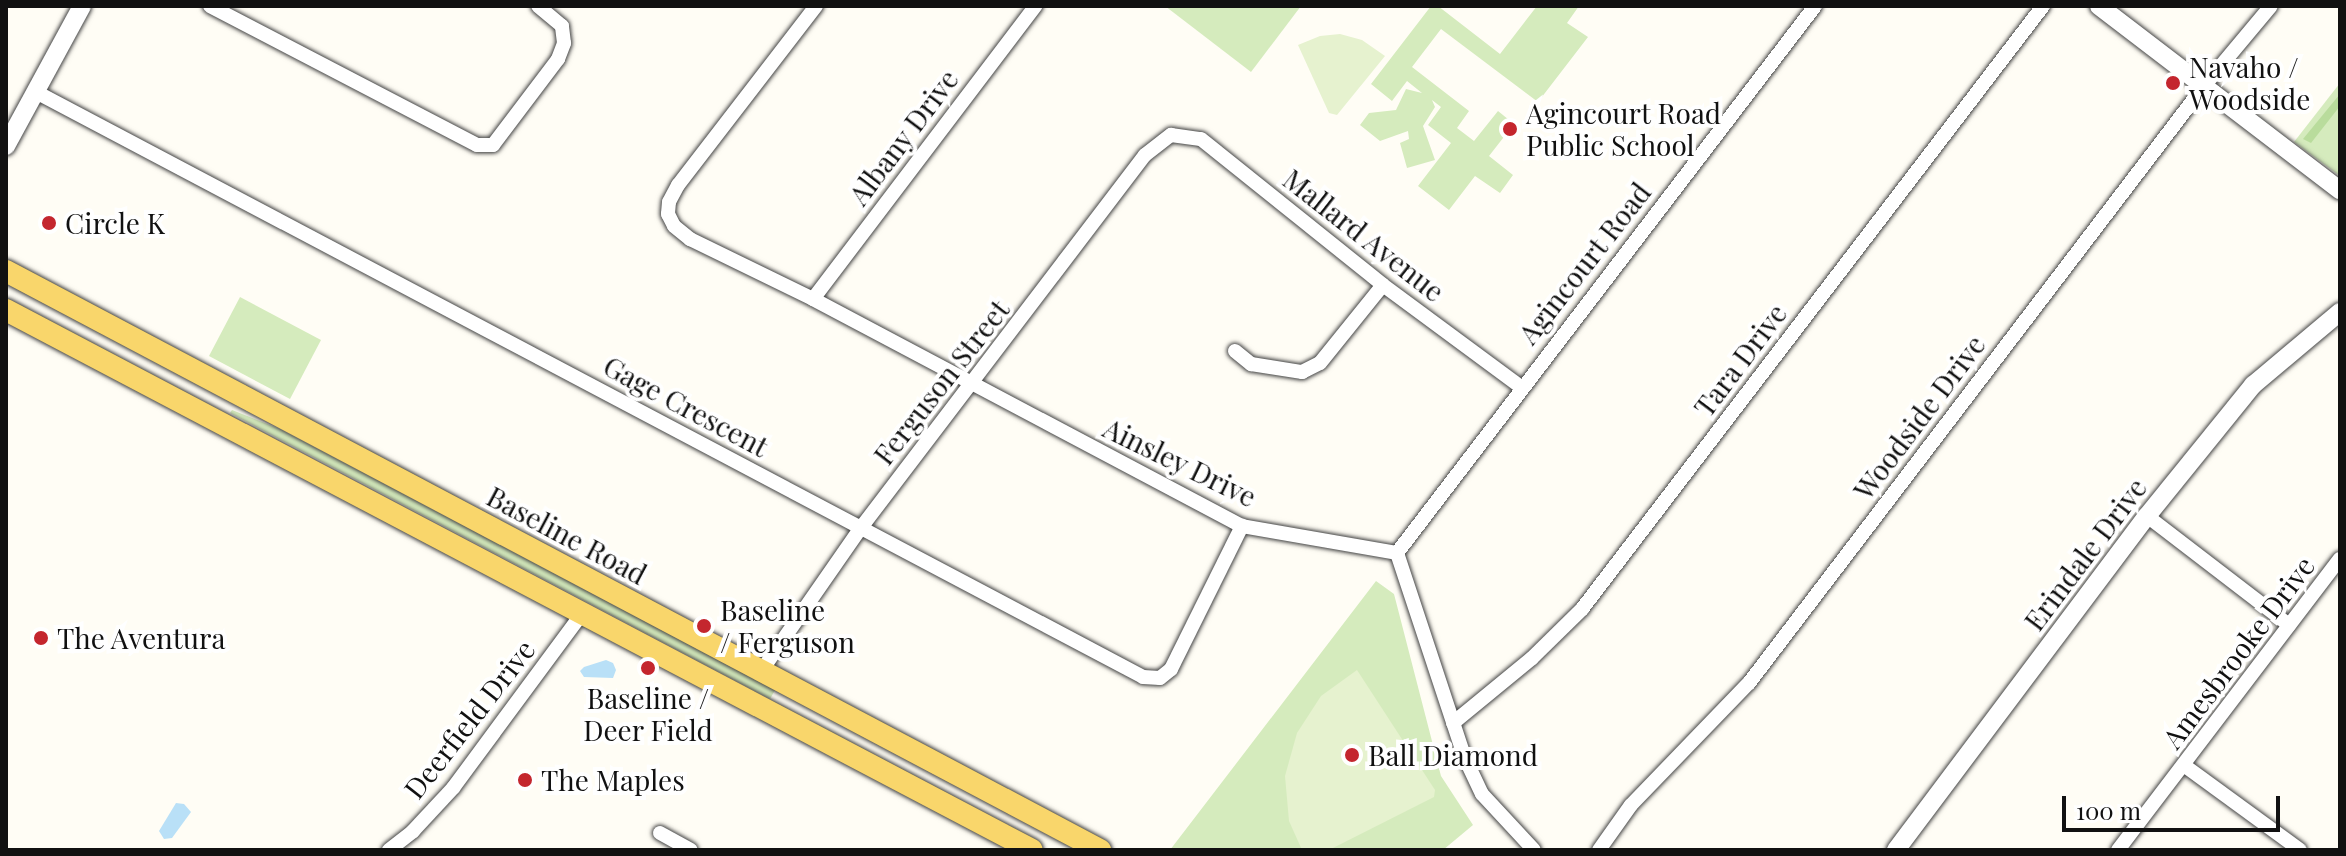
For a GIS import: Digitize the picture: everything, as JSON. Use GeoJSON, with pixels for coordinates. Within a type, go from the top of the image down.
{"type":"FeatureCollection","features":[{"type":"Feature","properties":{"kind":"main road","name":"Baseline Road"},"geometry":{"type":"LineString","coordinates":[[6,271],[1100,850]]}},
{"type":"Feature","properties":{"kind":"main road"},"geometry":{"type":"LineString","coordinates":[[6,310],[1032,850]]}},
{"type":"Feature","properties":{"kind":"street"},"geometry":{"type":"LineString","coordinates":[[6,146],[82,6]]}},
{"type":"Feature","properties":{"kind":"street"},"geometry":{"type":"LineString","coordinates":[[210,6],[477,145],[493,145],[555,64],[564,43],[562,26],[538,6]]}},
{"type":"Feature","properties":{"kind":"street","name":"Ainsley Drive"},"geometry":{"type":"LineString","coordinates":[[816,6],[678,185],[669,202],[668,214],[674,226],[690,239],[813,299],[1242,526],[1397,553]]}},
{"type":"Feature","properties":{"kind":"street","name":"Albany Drive"},"geometry":{"type":"LineString","coordinates":[[813,299],[1035,6]]}},
{"type":"Feature","properties":{"kind":"street","name":"Agincourt Road"},"geometry":{"type":"LineString","coordinates":[[1397,553],[1815,6]]}},
{"type":"Feature","properties":{"kind":"street","name":"Tara Drive"},"geometry":{"type":"LineString","coordinates":[[1453,723],[1532,658],[1582,609],[2043,6]]}},
{"type":"Feature","properties":{"kind":"street"},"geometry":{"type":"LineString","coordinates":[[2099,6],[2340,190]]}},
{"type":"Feature","properties":{"kind":"street","name":"Woodside Drive"},"geometry":{"type":"LineString","coordinates":[[1599,850],[1631,805],[1749,683],[2204,86],[2271,6]]}},
{"type":"Feature","properties":{"kind":"street","name":"Gage Crescent"},"geometry":{"type":"LineString","coordinates":[[36,92],[1143,677],[1160,678],[1171,669],[1242,526]]}},
{"type":"Feature","properties":{"kind":"street","name":"Mallard Avenue"},"geometry":{"type":"LineString","coordinates":[[1171,135],[1201,139],[1383,285],[1521,387]]}},
{"type":"Feature","properties":{"kind":"street","name":"Ferguson Street"},"geometry":{"type":"LineString","coordinates":[[762,670],[860,529],[1145,155],[1171,135]]}},
{"type":"Feature","properties":{"kind":"street"},"geometry":{"type":"LineString","coordinates":[[1235,351],[1251,364],[1302,372],[1320,363],[1383,285]]}},
{"type":"Feature","properties":{"kind":"street","name":"Erindale Drive"},"geometry":{"type":"LineString","coordinates":[[1896,850],[2147,516],[2253,385],[2340,312]]}},
{"type":"Feature","properties":{"kind":"street"},"geometry":{"type":"LineString","coordinates":[[2147,516],[2289,625]]}},
{"type":"Feature","properties":{"kind":"street"},"geometry":{"type":"LineString","coordinates":[[1397,553],[1464,756],[1482,794],[1534,850]]}},
{"type":"Feature","properties":{"kind":"street","name":"Amesbrooke Drive"},"geometry":{"type":"LineString","coordinates":[[2118,850],[2340,559]]}},
{"type":"Feature","properties":{"kind":"street","name":"Deerfield Drive"},"geometry":{"type":"LineString","coordinates":[[389,850],[413,831],[453,788],[583,612]]}},
{"type":"Feature","properties":{"kind":"street"},"geometry":{"type":"LineString","coordinates":[[2185,766],[2300,850]]}},
{"type":"Feature","properties":{"kind":"street"},"geometry":{"type":"LineString","coordinates":[[660,833],[691,850]]}},
{"type":"Feature","properties":{"kind":"green space"},"geometry":{"type":"Polygon","coordinates":[[[1165,6],[1301,6],[1251,72],[1165,6]]]}},
{"type":"Feature","properties":{"kind":"green space"},"geometry":{"type":"Polygon","coordinates":[[[1431,6],[1438,6],[1500,54],[1537,6],[1579,6],[1567,23],[1588,37],[1538,102],[1441,29],[1412,67],[1469,111],[1457,128],[1474,141],[1498,111],[1514,124],[1489,156],[1513,175],[1500,193],[1475,176],[1449,210],[1418,186],[1451,143],[1428,125],[1441,107],[1432,100],[1435,107],[1423,126],[1435,160],[1407,168],[1400,143],[1409,139],[1408,131],[1380,141],[1360,125],[1369,113],[1396,110],[1406,89],[1422,93],[1407,81],[1392,101],[1371,84],[1431,6]]]}},
{"type":"Feature","properties":{"kind":"green space"},"geometry":{"type":"Polygon","coordinates":[[[1340,34],[1362,40],[1385,56],[1337,115],[1329,113],[1298,45],[1320,36],[1340,34]]]}},
{"type":"Feature","properties":{"kind":"green space"},"geometry":{"type":"Polygon","coordinates":[[[2340,83],[2340,176],[2294,142],[2340,83]]]}},
{"type":"Feature","properties":{"kind":"green space"},"geometry":{"type":"Polygon","coordinates":[[[2340,94],[2340,106],[2311,143],[2303,139],[2340,94]]]}},
{"type":"Feature","properties":{"kind":"green space"},"geometry":{"type":"Polygon","coordinates":[[[240,297],[321,340],[290,399],[209,356],[240,297]]]}},
{"type":"Feature","properties":{"kind":"green space"},"geometry":{"type":"Polygon","coordinates":[[[232,410],[280,429],[775,690],[770,699],[230,413],[232,410]]]}},
{"type":"Feature","properties":{"kind":"green space"},"geometry":{"type":"Polygon","coordinates":[[[1376,581],[1394,594],[1441,776],[1473,825],[1443,850],[1170,850],[1376,581]]]}},
{"type":"Feature","properties":{"kind":"green space","name":"Ball Diamond"},"geometry":{"type":"Polygon","coordinates":[[[1357,670],[1435,790],[1434,797],[1329,850],[1302,850],[1289,821],[1285,776],[1297,733],[1321,696],[1357,670]]]}},
{"type":"Feature","properties":{"kind":"water"},"geometry":{"type":"Polygon","coordinates":[[[606,660],[613,663],[616,670],[613,678],[584,677],[580,671],[584,667],[606,660]]]}},
{"type":"Feature","properties":{"kind":"water"},"geometry":{"type":"Polygon","coordinates":[[[176,803],[184,804],[191,812],[172,838],[164,839],[159,831],[176,803]]]}},
{"type":"Feature","properties":{"kind":"place","name":"Navaho / Woodside"},"geometry":{"type":"Point","coordinates":[2173,83]}},
{"type":"Feature","properties":{"kind":"place","name":"Agincourt Road Public School"},"geometry":{"type":"Point","coordinates":[1510,129]}},
{"type":"Feature","properties":{"kind":"place","name":"Circle K"},"geometry":{"type":"Point","coordinates":[49,223]}},
{"type":"Feature","properties":{"kind":"place","name":"Baseline / Ferguson"},"geometry":{"type":"Point","coordinates":[704,626]}},
{"type":"Feature","properties":{"kind":"place","name":"The Aventura"},"geometry":{"type":"Point","coordinates":[41,638]}},
{"type":"Feature","properties":{"kind":"place","name":"Baseline / Deer Field"},"geometry":{"type":"Point","coordinates":[648,668]}},
{"type":"Feature","properties":{"kind":"place","name":"Ball Diamond"},"geometry":{"type":"Point","coordinates":[1352,755]}},
{"type":"Feature","properties":{"kind":"place","name":"The Maples"},"geometry":{"type":"Point","coordinates":[525,780]}}]}
